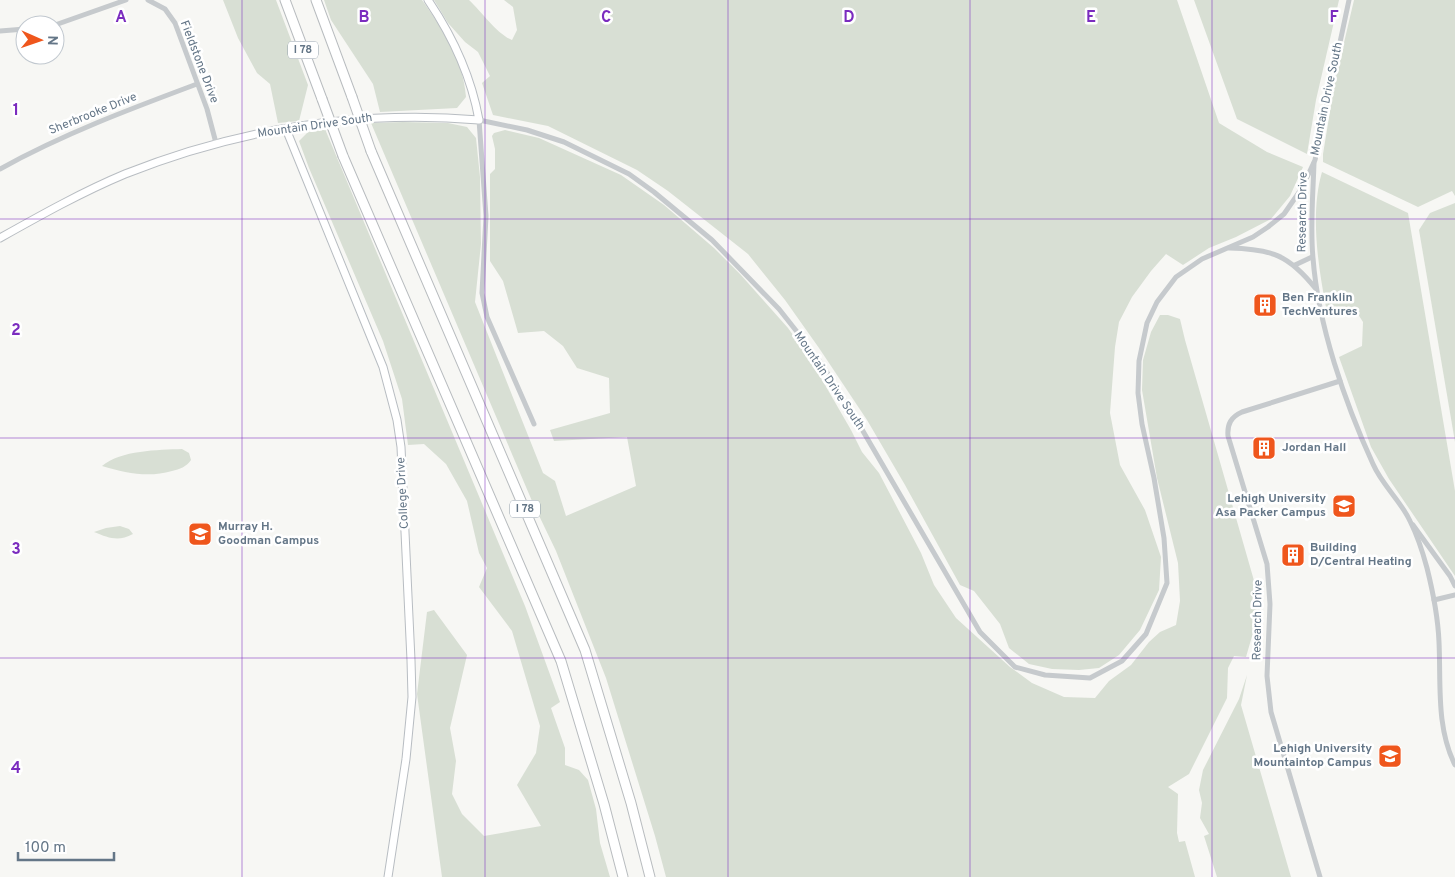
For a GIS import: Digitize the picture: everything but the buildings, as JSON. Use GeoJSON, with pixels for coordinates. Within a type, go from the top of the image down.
{"type":"FeatureCollection","features":[{"type":"Feature","properties":{"kind":"highway","name":"I 78"},"geometry":{"type":"LineString","coordinates":[[285,0],[343,156],[561,661],[604,804],[623,877]]}},
{"type":"Feature","properties":{"kind":"highway","name":"I 78"},"geometry":{"type":"LineString","coordinates":[[316,0],[371,151],[586,650],[631,803],[650,877]]}},
{"type":"Feature","properties":{"kind":"street"},"geometry":{"type":"LineString","coordinates":[[65,21],[126,0]]}},
{"type":"Feature","properties":{"kind":"street","name":"Fieldstone Drive"},"geometry":{"type":"LineString","coordinates":[[148,0],[165,9],[170,15],[206,109],[216,143]]}},
{"type":"Feature","properties":{"kind":"street"},"geometry":{"type":"LineString","coordinates":[[428,0],[453,41],[474,93],[479,120],[486,216],[482,288],[483,303],[487,317],[534,424]]}},
{"type":"Feature","properties":{"kind":"street","name":"Mountain Drive South"},"geometry":{"type":"LineString","coordinates":[[0,238],[52,208],[124,174],[216,143],[286,129],[335,121],[394,117],[440,117],[479,120],[527,130],[564,142],[630,174],[654,192],[712,240],[779,309],[823,366],[980,632],[1015,667],[1045,675],[1090,678],[1122,661],[1146,634],[1167,584],[1164,538],[1154,478],[1142,424],[1138,393],[1139,362],[1147,323],[1157,302],[1176,277],[1202,258],[1253,237],[1268,227],[1284,214],[1302,188],[1314,160],[1348,0]]}},
{"type":"Feature","properties":{"kind":"street"},"geometry":{"type":"LineString","coordinates":[[0,31],[15,30]]}},
{"type":"Feature","properties":{"kind":"street","name":"Sherbrooke Drive"},"geometry":{"type":"LineString","coordinates":[[0,169],[82,128],[197,84]]}},
{"type":"Feature","properties":{"kind":"street","name":"College Drive"},"geometry":{"type":"LineString","coordinates":[[286,129],[383,367],[395,410],[401,447],[412,660],[412,697],[406,759],[388,877]]}},
{"type":"Feature","properties":{"kind":"street","name":"Research Drive"},"geometry":{"type":"LineString","coordinates":[[1314,160],[1312,257],[1328,340],[1340,381],[1374,466],[1410,520],[1426,566],[1434,600],[1439,641],[1441,707],[1449,752],[1455,765]]}},
{"type":"Feature","properties":{"kind":"street","name":"Mountain Drive South"},"geometry":{"type":"LineString","coordinates":[[1227,248],[1263,250],[1286,259],[1295,265],[1317,289]]}},
{"type":"Feature","properties":{"kind":"street"},"geometry":{"type":"LineString","coordinates":[[1295,265],[1312,257]]}},
{"type":"Feature","properties":{"kind":"street","name":"Research Drive"},"geometry":{"type":"LineString","coordinates":[[1320,877],[1271,712],[1267,676],[1270,604],[1267,564],[1227,428],[1232,418],[1242,412],[1340,381]]}},
{"type":"Feature","properties":{"kind":"street"},"geometry":{"type":"LineString","coordinates":[[1410,520],[1450,576],[1455,586]]}},
{"type":"Feature","properties":{"kind":"street"},"geometry":{"type":"LineString","coordinates":[[1434,600],[1455,596]]}},
{"type":"Feature","properties":{"kind":"shaded area"},"geometry":{"type":"Polygon","coordinates":[[[223,0],[276,0],[308,85],[299,121],[278,123],[270,84],[257,73],[238,38],[223,0]]]}},
{"type":"Feature","properties":{"kind":"shaded area"},"geometry":{"type":"Polygon","coordinates":[[[324,0],[422,0],[451,46],[461,70],[466,97],[457,108],[380,112],[373,84],[331,20],[324,0]]]}},
{"type":"Feature","properties":{"kind":"shaded area"},"geometry":{"type":"Polygon","coordinates":[[[434,0],[469,0],[495,28],[512,40],[517,30],[513,7],[504,0],[1177,0],[1219,123],[1267,152],[1303,167],[1290,196],[1271,219],[1209,248],[1183,265],[1166,254],[1132,297],[1119,322],[1115,347],[1110,413],[1120,465],[1145,510],[1161,557],[1159,590],[1140,630],[1119,655],[1099,668],[1079,670],[1052,669],[1029,664],[1009,648],[1000,624],[974,591],[960,585],[867,420],[785,300],[748,254],[668,191],[637,170],[548,126],[493,115],[482,83],[490,76],[478,52],[465,42],[448,23],[434,0]]]}},
{"type":"Feature","properties":{"kind":"shaded area"},"geometry":{"type":"Polygon","coordinates":[[[1194,0],[1339,0],[1316,100],[1307,154],[1237,119],[1194,0]]]}},
{"type":"Feature","properties":{"kind":"shaded area"},"geometry":{"type":"Polygon","coordinates":[[[1354,0],[1455,0],[1455,196],[1452,191],[1418,207],[1323,162],[1335,81],[1354,0]]]}},
{"type":"Feature","properties":{"kind":"shaded area"},"geometry":{"type":"Polygon","coordinates":[[[371,123],[448,123],[467,127],[476,138],[480,177],[481,244],[475,302],[543,473],[555,481],[566,516],[636,486],[627,437],[554,441],[550,430],[610,413],[609,378],[577,368],[563,346],[544,331],[518,333],[503,281],[490,261],[490,174],[495,169],[495,149],[492,136],[494,133],[505,130],[539,138],[621,175],[664,205],[714,248],[740,274],[788,328],[810,359],[862,452],[879,473],[921,553],[934,585],[956,618],[1010,667],[1032,683],[1064,697],[1095,698],[1109,681],[1131,665],[1149,642],[1160,632],[1176,625],[1180,601],[1178,563],[1157,478],[1142,390],[1143,360],[1151,332],[1160,315],[1168,315],[1180,319],[1261,605],[1246,657],[1234,656],[1228,668],[1227,698],[1189,774],[1168,787],[1178,794],[1177,833],[1179,842],[1185,841],[1195,877],[666,877],[606,678],[556,551],[532,501],[371,123]]]}},
{"type":"Feature","properties":{"kind":"shaded area"},"geometry":{"type":"Polygon","coordinates":[[[325,129],[525,606],[560,702],[551,708],[565,748],[565,765],[579,770],[588,780],[596,809],[600,843],[610,877],[442,877],[417,694],[427,612],[434,610],[467,655],[450,728],[456,761],[452,794],[462,814],[484,836],[541,826],[517,785],[536,753],[540,726],[512,631],[479,587],[487,568],[479,553],[467,501],[446,464],[424,444],[408,445],[402,399],[383,341],[299,141],[308,132],[325,129]]]}},
{"type":"Feature","properties":{"kind":"shaded area"},"geometry":{"type":"Polygon","coordinates":[[[1322,172],[1408,213],[1455,491],[1455,576],[1389,479],[1371,447],[1339,357],[1362,346],[1363,322],[1354,308],[1326,307],[1316,240],[1316,205],[1322,172]]]}},
{"type":"Feature","properties":{"kind":"shaded area"},"geometry":{"type":"Polygon","coordinates":[[[1455,203],[1455,442],[1419,230],[1430,213],[1455,203]]]}},
{"type":"Feature","properties":{"kind":"shaded area"},"geometry":{"type":"Polygon","coordinates":[[[182,449],[189,453],[191,460],[183,467],[163,473],[137,474],[102,466],[129,454],[182,449]]]}},
{"type":"Feature","properties":{"kind":"shaded area"},"geometry":{"type":"Polygon","coordinates":[[[120,526],[129,529],[133,534],[123,538],[114,538],[94,532],[106,528],[120,526]]]}},
{"type":"Feature","properties":{"kind":"shaded area"},"geometry":{"type":"Polygon","coordinates":[[[1247,675],[1241,705],[1291,877],[1217,877],[1204,836],[1209,834],[1200,818],[1202,803],[1199,790],[1203,770],[1239,699],[1247,675]]]}},
{"type":"Feature","properties":{"kind":"place","name":"Ben Franklin TechVentures"},"geometry":{"type":"Point","coordinates":[1265,305]}},
{"type":"Feature","properties":{"kind":"place","name":"Jordan Hall"},"geometry":{"type":"Point","coordinates":[1264,448]}},
{"type":"Feature","properties":{"kind":"place","name":"Lehigh University Asa Packer Campus"},"geometry":{"type":"Point","coordinates":[1344,506]}},
{"type":"Feature","properties":{"kind":"place","name":"Murray H. Goodman Campus"},"geometry":{"type":"Point","coordinates":[200,534]}},
{"type":"Feature","properties":{"kind":"place","name":"Building D/Central Heating"},"geometry":{"type":"Point","coordinates":[1293,555]}},
{"type":"Feature","properties":{"kind":"place","name":"Lehigh University Mountaintop Campus"},"geometry":{"type":"Point","coordinates":[1390,756]}}]}
